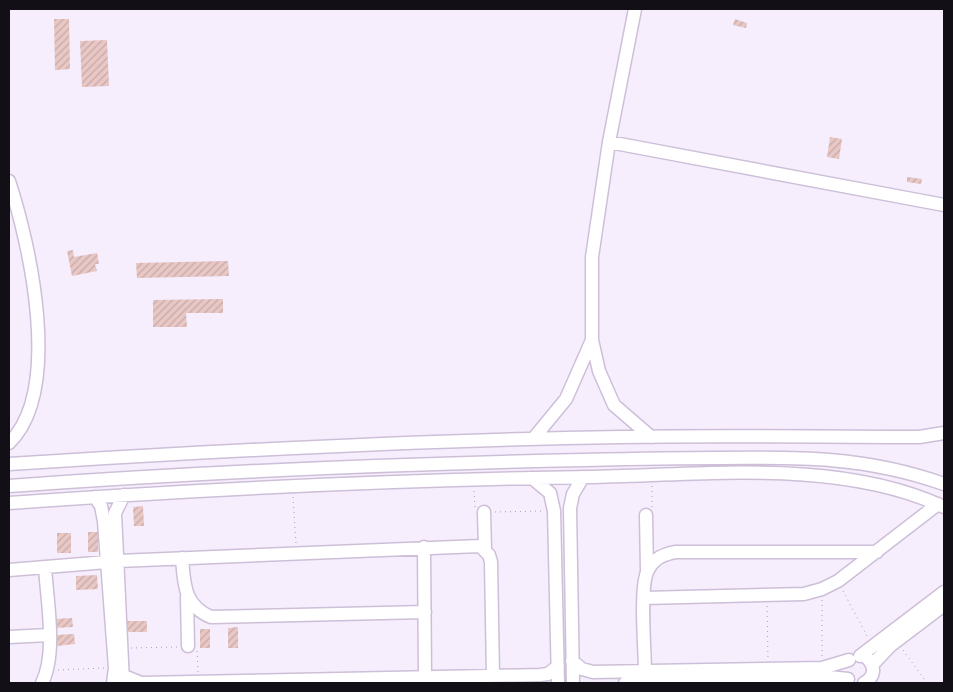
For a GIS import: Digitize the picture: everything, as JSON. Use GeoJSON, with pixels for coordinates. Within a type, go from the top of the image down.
{"type":"FeatureCollection","features":[{"type":"Feature","properties":{"kind":"street"},"geometry":{"type":"LineString","coordinates":[[635,9],[610,142],[592,256],[592,340],[599,371],[614,405],[651,436]]}},
{"type":"Feature","properties":{"kind":"street"},"geometry":{"type":"LineString","coordinates":[[610,142],[944,205]]}},
{"type":"Feature","properties":{"kind":"street"},"geometry":{"type":"LineString","coordinates":[[9,181],[22,226],[32,276],[37,354],[33,402],[24,422],[10,442],[12,453],[20,462],[26,463]]}},
{"type":"Feature","properties":{"kind":"street"},"geometry":{"type":"LineString","coordinates":[[533,439],[566,399],[592,340]]}},
{"type":"Feature","properties":{"kind":"street"},"geometry":{"type":"LineString","coordinates":[[9,464],[242,450],[533,439],[651,436],[919,437],[944,434]]}},
{"type":"Feature","properties":{"kind":"street"},"geometry":{"type":"LineString","coordinates":[[818,437],[820,458]]}},
{"type":"Feature","properties":{"kind":"street"},"geometry":{"type":"LineString","coordinates":[[694,475],[695,458]]}},
{"type":"Feature","properties":{"kind":"street"},"geometry":{"type":"LineString","coordinates":[[9,486],[244,471],[468,462],[695,458],[820,458],[883,466],[944,484]]}},
{"type":"Feature","properties":{"kind":"street"},"geometry":{"type":"LineString","coordinates":[[9,503],[292,486],[474,479],[814,475],[859,481],[899,490],[941,505]]}},
{"type":"Feature","properties":{"kind":"street"},"geometry":{"type":"LineString","coordinates":[[573,683],[570,508],[576,488],[584,477]]}},
{"type":"Feature","properties":{"kind":"street"},"geometry":{"type":"LineString","coordinates":[[532,478],[550,492],[554,511],[558,683]]}},
{"type":"Feature","properties":{"kind":"street"},"geometry":{"type":"LineString","coordinates":[[110,521],[124,495]]}},
{"type":"Feature","properties":{"kind":"street"},"geometry":{"type":"LineString","coordinates":[[95,497],[110,521],[119,678],[138,683],[493,676],[539,679],[558,666]]}},
{"type":"Feature","properties":{"kind":"street"},"geometry":{"type":"LineString","coordinates":[[644,598],[804,594],[822,589],[838,581],[941,505]]}},
{"type":"Feature","properties":{"kind":"street"},"geometry":{"type":"LineString","coordinates":[[484,512],[485,550],[491,562],[493,676]]}},
{"type":"Feature","properties":{"kind":"street"},"geometry":{"type":"LineString","coordinates":[[646,515],[647,571]]}},
{"type":"Feature","properties":{"kind":"street"},"geometry":{"type":"LineString","coordinates":[[9,570],[182,558],[424,547],[473,545],[485,550]]}},
{"type":"Feature","properties":{"kind":"street"},"geometry":{"type":"LineString","coordinates":[[424,547],[425,677]]}},
{"type":"Feature","properties":{"kind":"street"},"geometry":{"type":"LineString","coordinates":[[645,671],[644,579],[647,571],[659,557],[676,552],[877,552]]}},
{"type":"Feature","properties":{"kind":"street"},"geometry":{"type":"LineString","coordinates":[[182,558],[187,597],[188,646]]}},
{"type":"Feature","properties":{"kind":"street"},"geometry":{"type":"LineString","coordinates":[[42,683],[47,671],[50,654],[45,567]]}},
{"type":"Feature","properties":{"kind":"street"},"geometry":{"type":"LineString","coordinates":[[625,683],[764,677],[822,668],[854,658],[873,648],[944,592]]}},
{"type":"Feature","properties":{"kind":"street"},"geometry":{"type":"LineString","coordinates":[[187,597],[201,613],[221,617],[425,612]]}},
{"type":"Feature","properties":{"kind":"street"},"geometry":{"type":"LineString","coordinates":[[864,683],[870,680],[897,641],[944,605]]}},
{"type":"Feature","properties":{"kind":"street"},"geometry":{"type":"LineString","coordinates":[[9,637],[49,635]]}},
{"type":"Feature","properties":{"kind":"street"},"geometry":{"type":"LineString","coordinates":[[851,681],[845,668],[854,658],[867,658],[874,673]]}},
{"type":"Feature","properties":{"kind":"street"},"geometry":{"type":"LineString","coordinates":[[572,661],[587,672],[645,671],[764,677],[785,681],[829,677],[851,681]]}},
{"type":"Feature","properties":{"kind":"path"},"geometry":{"type":"LineString","coordinates":[[646,515],[652,507],[651,476]]}},
{"type":"Feature","properties":{"kind":"path"},"geometry":{"type":"LineString","coordinates":[[474,479],[475,511],[554,511]]}},
{"type":"Feature","properties":{"kind":"path"},"geometry":{"type":"LineString","coordinates":[[292,486],[297,553]]}},
{"type":"Feature","properties":{"kind":"path"},"geometry":{"type":"LineString","coordinates":[[838,581],[873,648]]}},
{"type":"Feature","properties":{"kind":"path"},"geometry":{"type":"LineString","coordinates":[[822,589],[822,668]]}},
{"type":"Feature","properties":{"kind":"path"},"geometry":{"type":"LineString","coordinates":[[764,677],[766,595]]}},
{"type":"Feature","properties":{"kind":"path"},"geometry":{"type":"LineString","coordinates":[[897,641],[927,683]]}},
{"type":"Feature","properties":{"kind":"path"},"geometry":{"type":"LineString","coordinates":[[118,649],[188,646],[197,648],[198,682]]}},
{"type":"Feature","properties":{"kind":"path"},"geometry":{"type":"LineString","coordinates":[[47,671],[119,678]]}},
{"type":"Feature","properties":{"kind":"building"},"geometry":{"type":"Polygon","coordinates":[[[54,19],[69,19],[70,69],[55,70],[54,19]]]}},
{"type":"Feature","properties":{"kind":"building"},"geometry":{"type":"Polygon","coordinates":[[[735,19],[747,23],[746,28],[733,25],[735,19]]]}},
{"type":"Feature","properties":{"kind":"building"},"geometry":{"type":"Polygon","coordinates":[[[107,40],[109,86],[82,87],[80,41],[107,40]]]}},
{"type":"Feature","properties":{"kind":"building"},"geometry":{"type":"Polygon","coordinates":[[[830,137],[842,139],[839,159],[827,157],[830,137]]]}},
{"type":"Feature","properties":{"kind":"building"},"geometry":{"type":"Polygon","coordinates":[[[907,177],[922,179],[921,184],[907,182],[907,177]]]}},
{"type":"Feature","properties":{"kind":"building"},"geometry":{"type":"Polygon","coordinates":[[[73,250],[74,257],[97,253],[99,264],[95,264],[97,271],[72,276],[67,251],[73,250]]]}},
{"type":"Feature","properties":{"kind":"building"},"geometry":{"type":"Polygon","coordinates":[[[228,261],[229,276],[137,278],[136,263],[228,261]]]}},
{"type":"Feature","properties":{"kind":"building"},"geometry":{"type":"Polygon","coordinates":[[[223,299],[223,313],[186,313],[187,327],[153,327],[153,300],[223,299]]]}},
{"type":"Feature","properties":{"kind":"building"},"geometry":{"type":"Polygon","coordinates":[[[143,506],[144,526],[134,526],[133,507],[143,506]]]}},
{"type":"Feature","properties":{"kind":"building"},"geometry":{"type":"Polygon","coordinates":[[[88,532],[98,532],[98,552],[88,552],[88,532]]]}},
{"type":"Feature","properties":{"kind":"building"},"geometry":{"type":"Polygon","coordinates":[[[57,533],[71,533],[71,553],[57,553],[57,533]]]}},
{"type":"Feature","properties":{"kind":"building"},"geometry":{"type":"Polygon","coordinates":[[[97,575],[98,589],[76,590],[76,576],[97,575]]]}},
{"type":"Feature","properties":{"kind":"building"},"geometry":{"type":"Polygon","coordinates":[[[72,618],[73,627],[55,628],[54,619],[72,618]]]}},
{"type":"Feature","properties":{"kind":"building"},"geometry":{"type":"Polygon","coordinates":[[[123,621],[147,621],[147,632],[123,632],[123,621]]]}},
{"type":"Feature","properties":{"kind":"building"},"geometry":{"type":"Polygon","coordinates":[[[238,627],[238,648],[228,648],[228,628],[238,627]]]}},
{"type":"Feature","properties":{"kind":"building"},"geometry":{"type":"Polygon","coordinates":[[[200,629],[210,629],[210,648],[200,648],[200,629]]]}},
{"type":"Feature","properties":{"kind":"building"},"geometry":{"type":"Polygon","coordinates":[[[74,634],[75,644],[57,646],[56,635],[74,634]]]}}]}
